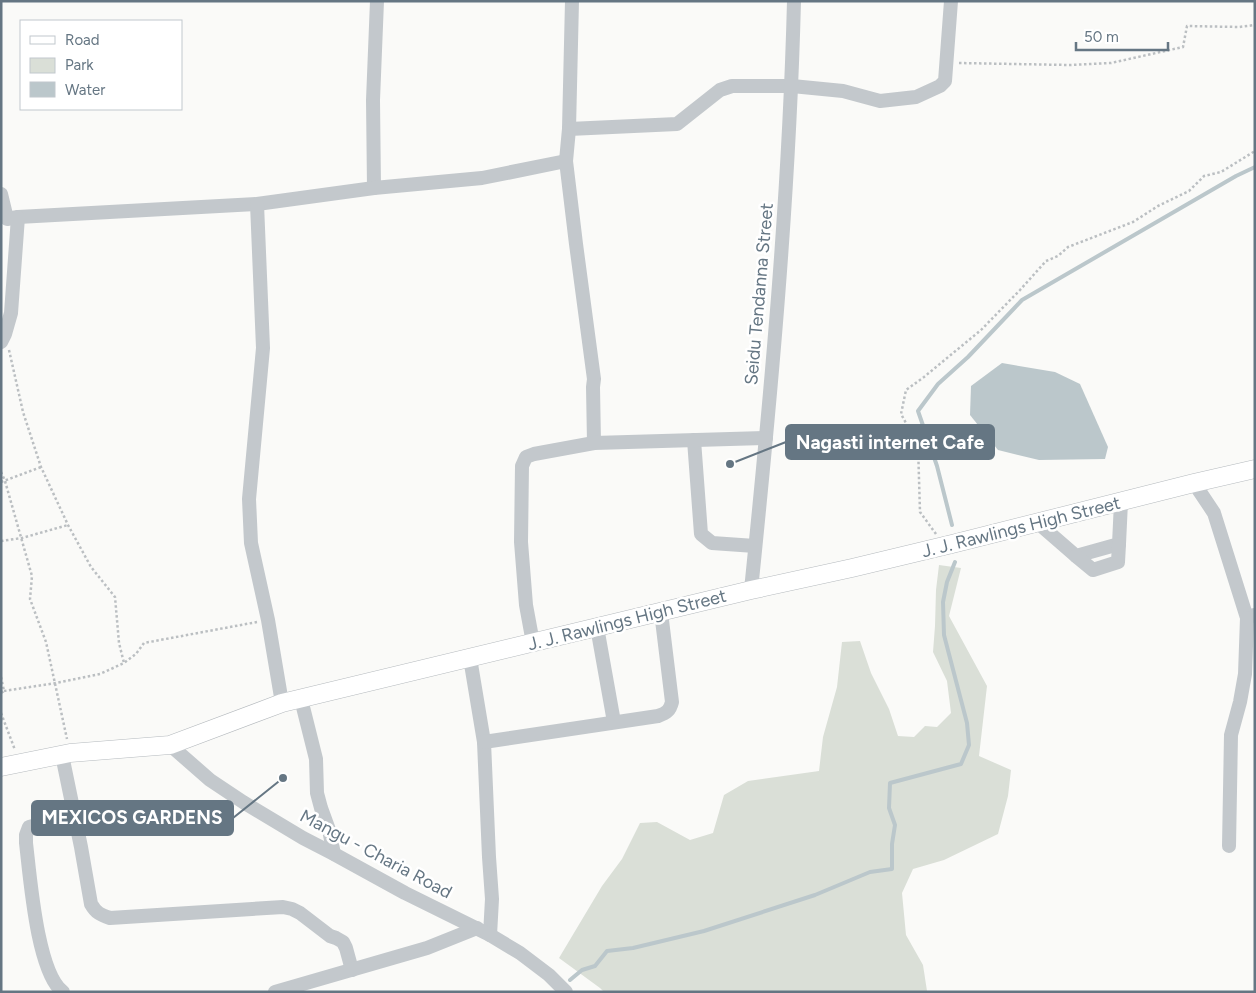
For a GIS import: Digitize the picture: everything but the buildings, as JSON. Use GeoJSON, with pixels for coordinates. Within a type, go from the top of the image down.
{"type":"FeatureCollection","features":[{"type":"Feature","properties":{"kind":"main road","name":"J. J. Rawlings High Street"},"geometry":{"type":"LineString","coordinates":[[1,767],[66,754],[170,745],[282,703],[301,698],[751,590],[944,546],[1255,469]]}},
{"type":"Feature","properties":{"kind":"street"},"geometry":{"type":"LineString","coordinates":[[374,188],[373,100],[378,1]]}},
{"type":"Feature","properties":{"kind":"street"},"geometry":{"type":"LineString","coordinates":[[572,1],[569,129],[566,161],[594,379],[594,443]]}},
{"type":"Feature","properties":{"kind":"street","name":"Seidu Tendanna Street"},"geometry":{"type":"LineString","coordinates":[[751,590],[766,438],[785,206],[792,86],[794,1]]}},
{"type":"Feature","properties":{"kind":"street"},"geometry":{"type":"LineString","coordinates":[[569,129],[677,124],[720,90],[732,86],[792,86],[843,91],[880,101],[916,96],[940,86],[945,81],[951,1]]}},
{"type":"Feature","properties":{"kind":"street"},"geometry":{"type":"LineString","coordinates":[[9,219],[257,204],[374,188],[482,178],[566,161]]}},
{"type":"Feature","properties":{"kind":"street"},"geometry":{"type":"LineString","coordinates":[[1,194],[9,219],[11,313],[3,338]]}},
{"type":"Feature","properties":{"kind":"street"},"geometry":{"type":"LineString","coordinates":[[257,204],[262,348],[249,499],[251,543],[268,620],[282,703]]}},
{"type":"Feature","properties":{"kind":"street"},"geometry":{"type":"LineString","coordinates":[[533,643],[526,605],[521,542],[522,466],[526,457],[594,443],[766,438]]}},
{"type":"Feature","properties":{"kind":"street"},"geometry":{"type":"LineString","coordinates":[[694,440],[701,534],[712,543],[755,546]]}},
{"type":"Feature","properties":{"kind":"street"},"geometry":{"type":"LineString","coordinates":[[1194,483],[1214,513],[1251,617],[1245,674],[1240,702],[1230,735],[1228,846]]}},
{"type":"Feature","properties":{"kind":"street"},"geometry":{"type":"LineString","coordinates":[[1038,523],[1093,570],[1118,562],[1121,502]]}},
{"type":"Feature","properties":{"kind":"street"},"geometry":{"type":"LineString","coordinates":[[484,742],[665,714],[672,702],[661,612]]}},
{"type":"Feature","properties":{"kind":"street"},"geometry":{"type":"LineString","coordinates":[[597,627],[614,722]]}},
{"type":"Feature","properties":{"kind":"street"},"geometry":{"type":"LineString","coordinates":[[470,658],[484,742],[492,899],[490,935]]}},
{"type":"Feature","properties":{"kind":"street"},"geometry":{"type":"LineString","coordinates":[[301,698],[316,759],[317,793],[329,830],[334,854]]}},
{"type":"Feature","properties":{"kind":"street","name":"Mangu - Charia Road"},"geometry":{"type":"LineString","coordinates":[[170,745],[210,780],[243,802],[303,838],[405,893],[490,935],[520,953],[549,975],[566,992]]}},
{"type":"Feature","properties":{"kind":"street"},"geometry":{"type":"LineString","coordinates":[[66,754],[74,815],[91,904],[99,914],[110,918],[283,907],[300,913],[330,936],[342,942],[346,948],[352,970]]}},
{"type":"Feature","properties":{"kind":"street"},"geometry":{"type":"LineString","coordinates":[[63,992],[52,978],[35,922],[26,834],[29,827],[74,815]]}},
{"type":"Feature","properties":{"kind":"street"},"geometry":{"type":"LineString","coordinates":[[275,992],[427,948],[477,928]]}},
{"type":"Feature","properties":{"kind":"path"},"geometry":{"type":"LineString","coordinates":[[947,63],[1069,66],[1111,63],[1183,47],[1187,26],[1239,27],[1255,25]]}},
{"type":"Feature","properties":{"kind":"path"},"geometry":{"type":"LineString","coordinates":[[944,546],[920,512],[918,445],[901,414],[906,390],[980,330],[1046,261],[1058,256],[1068,247],[1134,222],[1158,206],[1189,191],[1204,176],[1221,172],[1255,151]]}},
{"type":"Feature","properties":{"kind":"path"},"geometry":{"type":"LineString","coordinates":[[3,338],[23,412],[41,467],[68,525],[91,567],[115,597],[119,643],[124,663]]}},
{"type":"Feature","properties":{"kind":"path"},"geometry":{"type":"LineString","coordinates":[[1,482],[41,467]]}},
{"type":"Feature","properties":{"kind":"path"},"geometry":{"type":"LineString","coordinates":[[1,472],[5,480],[32,576],[30,599],[46,642],[56,684],[66,754]]}},
{"type":"Feature","properties":{"kind":"path"},"geometry":{"type":"LineString","coordinates":[[1,541],[22,538],[68,525]]}},
{"type":"Feature","properties":{"kind":"path"},"geometry":{"type":"LineString","coordinates":[[1,677],[3,692],[56,684],[100,674],[124,663],[136,654],[144,643],[268,620]]}},
{"type":"Feature","properties":{"kind":"path"},"geometry":{"type":"LineString","coordinates":[[1,713],[20,763]]}},
{"type":"Feature","properties":{"kind":"green space"},"geometry":{"type":"Polygon","coordinates":[[[939,565],[961,568],[949,616],[987,686],[979,756],[1011,770],[1008,796],[998,834],[944,860],[913,869],[902,893],[906,935],[923,965],[927,991],[604,992],[559,958],[602,886],[622,859],[640,823],[657,822],[690,840],[713,833],[724,795],[748,781],[819,771],[823,737],[837,687],[842,642],[860,641],[871,673],[889,709],[898,736],[914,737],[925,726],[937,727],[951,713],[947,681],[933,652],[939,565]]]}},
{"type":"Feature","properties":{"kind":"water"},"geometry":{"type":"Polygon","coordinates":[[[1002,363],[1055,372],[1080,384],[1108,447],[1105,459],[1039,460],[998,450],[970,415],[971,386],[1002,363]]]}},
{"type":"Feature","properties":{"kind":"waterway"},"geometry":{"type":"LineString","coordinates":[[952,525],[937,466],[918,411],[938,384],[968,357],[1022,300],[1236,176],[1255,167]]}},
{"type":"Feature","properties":{"kind":"waterway"},"geometry":{"type":"LineString","coordinates":[[570,980],[582,970],[595,966],[607,951],[633,948],[704,931],[815,895],[870,872],[892,869],[892,844],[895,825],[889,808],[890,783],[961,764],[969,745],[967,723],[944,635],[943,602],[947,582],[955,562]]}},
{"type":"Feature","properties":{"kind":"place","name":"Nagasti internet Cafe"},"geometry":{"type":"Point","coordinates":[730,464]}},
{"type":"Feature","properties":{"kind":"place","name":"MEXICOS GARDENS"},"geometry":{"type":"Point","coordinates":[283,778]}}]}
